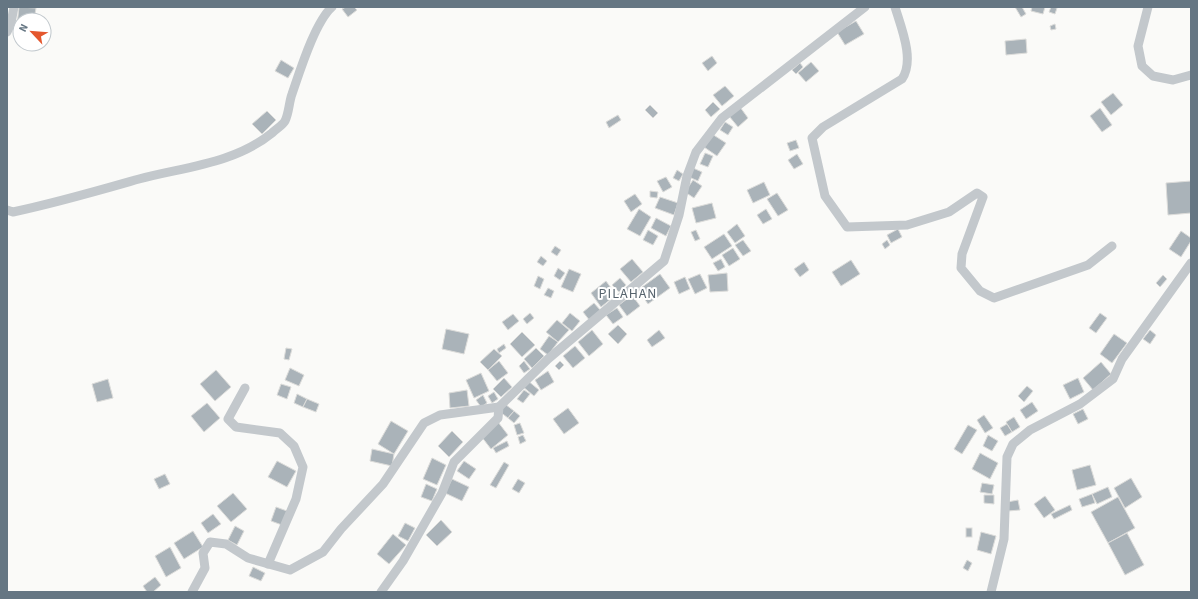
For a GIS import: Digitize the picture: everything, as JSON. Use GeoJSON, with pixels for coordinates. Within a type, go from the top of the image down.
{"type":"FeatureCollection","features":[{"type":"Feature","properties":{"kind":"street"},"geometry":{"type":"LineString","coordinates":[[7,32],[11,23],[14,7]]}},
{"type":"Feature","properties":{"kind":"street"},"geometry":{"type":"LineString","coordinates":[[7,210],[13,212],[57,203],[140,179],[194,167],[241,153],[265,138],[285,122],[292,95],[318,27],[324,14],[332,7]]}},
{"type":"Feature","properties":{"kind":"street"},"geometry":{"type":"LineString","coordinates":[[192,592],[205,568],[203,553],[210,542],[226,544],[248,558],[290,570],[323,552],[341,529],[383,484],[424,423],[440,415],[499,407],[548,359],[664,261],[679,215],[687,176],[696,152],[722,118],[865,7]]}},
{"type":"Feature","properties":{"kind":"street"},"geometry":{"type":"LineString","coordinates":[[895,7],[906,42],[906,72],[902,78],[822,127],[812,138],[825,196],[847,227],[907,225],[949,212],[977,193],[983,197],[962,254],[961,268],[980,291],[994,298],[1088,265],[1112,246]]}},
{"type":"Feature","properties":{"kind":"street"},"geometry":{"type":"LineString","coordinates":[[1148,7],[1138,46],[1142,66],[1153,76],[1173,80],[1191,75]]}},
{"type":"Feature","properties":{"kind":"street"},"geometry":{"type":"LineString","coordinates":[[991,592],[1004,539],[1007,457],[1014,444],[1030,430],[1080,404],[1113,379],[1122,359],[1191,263]]}},
{"type":"Feature","properties":{"kind":"street"},"geometry":{"type":"LineString","coordinates":[[245,388],[228,419],[236,427],[280,433],[294,446],[303,467],[296,499],[268,564]]}},
{"type":"Feature","properties":{"kind":"street"},"geometry":{"type":"LineString","coordinates":[[381,592],[403,561],[442,494],[454,462],[498,418],[499,407]]}},
{"type":"Feature","properties":{"kind":"building"},"geometry":{"type":"Polygon","coordinates":[[[19,7],[36,8],[35,12],[18,12],[19,7]]]}},
{"type":"Feature","properties":{"kind":"building"},"geometry":{"type":"Polygon","coordinates":[[[346,7],[354,7],[357,10],[348,17],[342,9],[346,7]]]}},
{"type":"Feature","properties":{"kind":"building"},"geometry":{"type":"Polygon","coordinates":[[[1015,7],[1022,7],[1026,14],[1021,17],[1015,7]]]}},
{"type":"Feature","properties":{"kind":"building"},"geometry":{"type":"Polygon","coordinates":[[[1032,7],[1045,7],[1043,14],[1031,11],[1032,7]]]}},
{"type":"Feature","properties":{"kind":"building"},"geometry":{"type":"Polygon","coordinates":[[[1051,7],[1057,8],[1055,14],[1049,12],[1051,7]]]}},
{"type":"Feature","properties":{"kind":"building"},"geometry":{"type":"Polygon","coordinates":[[[856,21],[864,34],[845,45],[837,32],[856,21]]]}},
{"type":"Feature","properties":{"kind":"building"},"geometry":{"type":"Polygon","coordinates":[[[1055,24],[1056,29],[1051,30],[1050,26],[1055,24]]]}},
{"type":"Feature","properties":{"kind":"building"},"geometry":{"type":"Polygon","coordinates":[[[1026,39],[1027,53],[1006,55],[1005,41],[1026,39]]]}},
{"type":"Feature","properties":{"kind":"building"},"geometry":{"type":"Polygon","coordinates":[[[712,56],[717,63],[708,71],[702,63],[712,56]]]}},
{"type":"Feature","properties":{"kind":"building"},"geometry":{"type":"Polygon","coordinates":[[[281,60],[294,68],[288,78],[275,71],[281,60]]]}},
{"type":"Feature","properties":{"kind":"building"},"geometry":{"type":"Polygon","coordinates":[[[811,62],[819,71],[806,82],[798,73],[811,62]]]}},
{"type":"Feature","properties":{"kind":"building"},"geometry":{"type":"Polygon","coordinates":[[[800,63],[803,67],[796,74],[792,70],[800,63]]]}},
{"type":"Feature","properties":{"kind":"building"},"geometry":{"type":"Polygon","coordinates":[[[725,86],[734,96],[722,106],[713,95],[725,86]]]}},
{"type":"Feature","properties":{"kind":"building"},"geometry":{"type":"Polygon","coordinates":[[[1113,93],[1123,105],[1111,115],[1101,102],[1113,93]]]}},
{"type":"Feature","properties":{"kind":"building"},"geometry":{"type":"Polygon","coordinates":[[[713,102],[720,109],[711,117],[705,110],[713,102]]]}},
{"type":"Feature","properties":{"kind":"building"},"geometry":{"type":"Polygon","coordinates":[[[650,105],[658,113],[653,118],[645,110],[650,105]]]}},
{"type":"Feature","properties":{"kind":"building"},"geometry":{"type":"Polygon","coordinates":[[[740,107],[748,118],[738,127],[729,116],[740,107]]]}},
{"type":"Feature","properties":{"kind":"building"},"geometry":{"type":"Polygon","coordinates":[[[1100,108],[1112,125],[1102,132],[1090,116],[1100,108]]]}},
{"type":"Feature","properties":{"kind":"building"},"geometry":{"type":"Polygon","coordinates":[[[267,111],[276,120],[262,134],[252,124],[267,111]]]}},
{"type":"Feature","properties":{"kind":"building"},"geometry":{"type":"Polygon","coordinates":[[[618,115],[621,120],[609,128],[606,122],[618,115]]]}},
{"type":"Feature","properties":{"kind":"building"},"geometry":{"type":"Polygon","coordinates":[[[725,122],[733,127],[728,135],[720,130],[725,122]]]}},
{"type":"Feature","properties":{"kind":"building"},"geometry":{"type":"Polygon","coordinates":[[[712,134],[726,143],[717,156],[704,147],[712,134]]]}},
{"type":"Feature","properties":{"kind":"building"},"geometry":{"type":"Polygon","coordinates":[[[796,140],[799,148],[790,151],[787,143],[796,140]]]}},
{"type":"Feature","properties":{"kind":"building"},"geometry":{"type":"Polygon","coordinates":[[[705,153],[713,156],[708,167],[700,164],[705,153]]]}},
{"type":"Feature","properties":{"kind":"building"},"geometry":{"type":"Polygon","coordinates":[[[797,154],[803,164],[794,169],[788,160],[797,154]]]}},
{"type":"Feature","properties":{"kind":"building"},"geometry":{"type":"Polygon","coordinates":[[[693,168],[702,172],[698,181],[689,177],[693,168]]]}},
{"type":"Feature","properties":{"kind":"building"},"geometry":{"type":"Polygon","coordinates":[[[677,170],[683,174],[679,181],[673,178],[677,170]]]}},
{"type":"Feature","properties":{"kind":"building"},"geometry":{"type":"Polygon","coordinates":[[[666,177],[672,187],[663,192],[657,181],[666,177]]]}},
{"type":"Feature","properties":{"kind":"building"},"geometry":{"type":"Polygon","coordinates":[[[693,180],[702,186],[694,198],[685,192],[693,180]]]}},
{"type":"Feature","properties":{"kind":"building"},"geometry":{"type":"Polygon","coordinates":[[[1191,181],[1191,213],[1168,215],[1166,183],[1191,181]]]}},
{"type":"Feature","properties":{"kind":"building"},"geometry":{"type":"Polygon","coordinates":[[[764,182],[770,195],[753,203],[747,190],[764,182]]]}},
{"type":"Feature","properties":{"kind":"building"},"geometry":{"type":"Polygon","coordinates":[[[650,191],[658,192],[657,198],[650,197],[650,191]]]}},
{"type":"Feature","properties":{"kind":"building"},"geometry":{"type":"Polygon","coordinates":[[[777,193],[788,210],[778,216],[767,199],[777,193]]]}},
{"type":"Feature","properties":{"kind":"building"},"geometry":{"type":"Polygon","coordinates":[[[635,194],[642,204],[631,212],[624,201],[635,194]]]}},
{"type":"Feature","properties":{"kind":"building"},"geometry":{"type":"Polygon","coordinates":[[[660,197],[678,203],[674,215],[655,208],[660,197]]]}},
{"type":"Feature","properties":{"kind":"building"},"geometry":{"type":"Polygon","coordinates":[[[712,203],[716,218],[696,223],[692,208],[712,203]]]}},
{"type":"Feature","properties":{"kind":"building"},"geometry":{"type":"Polygon","coordinates":[[[639,209],[651,217],[640,236],[627,229],[639,209]]]}},
{"type":"Feature","properties":{"kind":"building"},"geometry":{"type":"Polygon","coordinates":[[[766,209],[772,219],[763,224],[757,215],[766,209]]]}},
{"type":"Feature","properties":{"kind":"building"},"geometry":{"type":"Polygon","coordinates":[[[656,218],[671,226],[666,236],[651,228],[656,218]]]}},
{"type":"Feature","properties":{"kind":"building"},"geometry":{"type":"Polygon","coordinates":[[[737,224],[745,236],[735,243],[727,232],[737,224]]]}},
{"type":"Feature","properties":{"kind":"building"},"geometry":{"type":"Polygon","coordinates":[[[898,229],[902,237],[891,243],[887,235],[898,229]]]}},
{"type":"Feature","properties":{"kind":"building"},"geometry":{"type":"Polygon","coordinates":[[[648,230],[658,236],[653,245],[643,240],[648,230]]]}},
{"type":"Feature","properties":{"kind":"building"},"geometry":{"type":"Polygon","coordinates":[[[696,230],[700,239],[695,241],[691,232],[696,230]]]}},
{"type":"Feature","properties":{"kind":"building"},"geometry":{"type":"Polygon","coordinates":[[[1181,231],[1191,238],[1191,241],[1181,257],[1169,249],[1181,231]]]}},
{"type":"Feature","properties":{"kind":"building"},"geometry":{"type":"Polygon","coordinates":[[[724,234],[732,246],[712,259],[704,247],[724,234]]]}},
{"type":"Feature","properties":{"kind":"building"},"geometry":{"type":"Polygon","coordinates":[[[743,240],[751,251],[743,256],[735,245],[743,240]]]}},
{"type":"Feature","properties":{"kind":"building"},"geometry":{"type":"Polygon","coordinates":[[[887,240],[890,245],[885,249],[882,244],[887,240]]]}},
{"type":"Feature","properties":{"kind":"building"},"geometry":{"type":"Polygon","coordinates":[[[555,246],[561,250],[557,256],[551,252],[555,246]]]}},
{"type":"Feature","properties":{"kind":"building"},"geometry":{"type":"Polygon","coordinates":[[[733,248],[740,259],[729,266],[722,255],[733,248]]]}},
{"type":"Feature","properties":{"kind":"building"},"geometry":{"type":"Polygon","coordinates":[[[541,256],[547,261],[543,266],[537,262],[541,256]]]}},
{"type":"Feature","properties":{"kind":"building"},"geometry":{"type":"Polygon","coordinates":[[[632,259],[643,272],[631,282],[620,269],[632,259]]]}},
{"type":"Feature","properties":{"kind":"building"},"geometry":{"type":"Polygon","coordinates":[[[721,259],[725,267],[718,271],[713,263],[721,259]]]}},
{"type":"Feature","properties":{"kind":"building"},"geometry":{"type":"Polygon","coordinates":[[[851,260],[860,274],[841,286],[832,272],[851,260]]]}},
{"type":"Feature","properties":{"kind":"building"},"geometry":{"type":"Polygon","coordinates":[[[804,262],[809,270],[800,277],[794,269],[804,262]]]}},
{"type":"Feature","properties":{"kind":"building"},"geometry":{"type":"Polygon","coordinates":[[[558,268],[565,273],[560,280],[554,276],[558,268]]]}},
{"type":"Feature","properties":{"kind":"building"},"geometry":{"type":"Polygon","coordinates":[[[569,269],[581,274],[573,292],[561,287],[569,269]]]}},
{"type":"Feature","properties":{"kind":"building"},"geometry":{"type":"Polygon","coordinates":[[[727,273],[728,291],[710,292],[708,275],[727,273]]]}},
{"type":"Feature","properties":{"kind":"building"},"geometry":{"type":"Polygon","coordinates":[[[660,274],[670,288],[648,304],[638,290],[660,274]]]}},
{"type":"Feature","properties":{"kind":"building"},"geometry":{"type":"Polygon","coordinates":[[[700,274],[707,288],[695,294],[688,279],[700,274]]]}},
{"type":"Feature","properties":{"kind":"building"},"geometry":{"type":"Polygon","coordinates":[[[1163,275],[1167,279],[1160,287],[1156,283],[1163,275]]]}},
{"type":"Feature","properties":{"kind":"building"},"geometry":{"type":"Polygon","coordinates":[[[538,276],[544,279],[540,289],[534,286],[538,276]]]}},
{"type":"Feature","properties":{"kind":"building"},"geometry":{"type":"Polygon","coordinates":[[[685,277],[690,289],[679,294],[674,282],[685,277]]]}},
{"type":"Feature","properties":{"kind":"building"},"geometry":{"type":"Polygon","coordinates":[[[620,278],[626,285],[619,292],[612,285],[620,278]]]}},
{"type":"Feature","properties":{"kind":"building"},"geometry":{"type":"Polygon","coordinates":[[[606,281],[616,295],[601,307],[591,293],[606,281]]]}},
{"type":"Feature","properties":{"kind":"building"},"geometry":{"type":"Polygon","coordinates":[[[548,288],[554,291],[551,298],[544,295],[548,288]]]}},
{"type":"Feature","properties":{"kind":"building"},"geometry":{"type":"Polygon","coordinates":[[[632,295],[640,306],[627,316],[619,305],[632,295]]]}},
{"type":"Feature","properties":{"kind":"building"},"geometry":{"type":"Polygon","coordinates":[[[594,303],[601,311],[590,321],[583,312],[594,303]]]}},
{"type":"Feature","properties":{"kind":"building"},"geometry":{"type":"Polygon","coordinates":[[[617,308],[623,317],[613,324],[606,315],[617,308]]]}},
{"type":"Feature","properties":{"kind":"building"},"geometry":{"type":"Polygon","coordinates":[[[530,313],[534,318],[527,324],[523,319],[530,313]]]}},
{"type":"Feature","properties":{"kind":"building"},"geometry":{"type":"Polygon","coordinates":[[[570,313],[580,321],[572,331],[562,323],[570,313]]]}},
{"type":"Feature","properties":{"kind":"building"},"geometry":{"type":"Polygon","coordinates":[[[1100,313],[1107,318],[1096,333],[1089,328],[1100,313]]]}},
{"type":"Feature","properties":{"kind":"building"},"geometry":{"type":"Polygon","coordinates":[[[513,314],[519,321],[508,330],[502,322],[513,314]]]}},
{"type":"Feature","properties":{"kind":"building"},"geometry":{"type":"Polygon","coordinates":[[[557,320],[569,330],[558,342],[546,332],[557,320]]]}},
{"type":"Feature","properties":{"kind":"building"},"geometry":{"type":"Polygon","coordinates":[[[618,325],[627,334],[618,344],[608,334],[618,325]]]}},
{"type":"Feature","properties":{"kind":"building"},"geometry":{"type":"Polygon","coordinates":[[[446,329],[469,334],[464,354],[442,349],[446,329]]]}},
{"type":"Feature","properties":{"kind":"building"},"geometry":{"type":"Polygon","coordinates":[[[592,330],[603,344],[589,356],[578,342],[592,330]]]}},
{"type":"Feature","properties":{"kind":"building"},"geometry":{"type":"Polygon","coordinates":[[[659,330],[665,338],[652,347],[647,340],[659,330]]]}},
{"type":"Feature","properties":{"kind":"building"},"geometry":{"type":"Polygon","coordinates":[[[1150,330],[1156,335],[1150,344],[1143,339],[1150,330]]]}},
{"type":"Feature","properties":{"kind":"building"},"geometry":{"type":"Polygon","coordinates":[[[522,332],[535,345],[522,357],[510,344],[522,332]]]}},
{"type":"Feature","properties":{"kind":"building"},"geometry":{"type":"Polygon","coordinates":[[[1114,334],[1127,343],[1112,363],[1100,354],[1114,334]]]}},
{"type":"Feature","properties":{"kind":"building"},"geometry":{"type":"Polygon","coordinates":[[[549,336],[558,342],[548,355],[540,349],[549,336]]]}},
{"type":"Feature","properties":{"kind":"building"},"geometry":{"type":"Polygon","coordinates":[[[504,344],[506,348],[499,353],[497,349],[504,344]]]}},
{"type":"Feature","properties":{"kind":"building"},"geometry":{"type":"Polygon","coordinates":[[[575,346],[585,358],[573,368],[563,356],[575,346]]]}},
{"type":"Feature","properties":{"kind":"building"},"geometry":{"type":"Polygon","coordinates":[[[286,348],[292,349],[289,360],[284,359],[286,348]]]}},
{"type":"Feature","properties":{"kind":"building"},"geometry":{"type":"Polygon","coordinates":[[[536,348],[544,356],[532,368],[524,359],[536,348]]]}},
{"type":"Feature","properties":{"kind":"building"},"geometry":{"type":"Polygon","coordinates":[[[494,349],[502,356],[488,370],[480,362],[494,349]]]}},
{"type":"Feature","properties":{"kind":"building"},"geometry":{"type":"Polygon","coordinates":[[[499,361],[508,373],[497,381],[488,370],[499,361]]]}},
{"type":"Feature","properties":{"kind":"building"},"geometry":{"type":"Polygon","coordinates":[[[524,361],[530,369],[524,373],[519,366],[524,361]]]}},
{"type":"Feature","properties":{"kind":"building"},"geometry":{"type":"Polygon","coordinates":[[[560,361],[564,365],[559,370],[555,366],[560,361]]]}},
{"type":"Feature","properties":{"kind":"building"},"geometry":{"type":"Polygon","coordinates":[[[1101,362],[1111,374],[1093,390],[1083,378],[1101,362]]]}},
{"type":"Feature","properties":{"kind":"building"},"geometry":{"type":"Polygon","coordinates":[[[290,368],[304,375],[299,386],[285,380],[290,368]]]}},
{"type":"Feature","properties":{"kind":"building"},"geometry":{"type":"Polygon","coordinates":[[[216,370],[231,387],[215,401],[200,384],[216,370]]]}},
{"type":"Feature","properties":{"kind":"building"},"geometry":{"type":"Polygon","coordinates":[[[548,371],[554,382],[541,390],[535,380],[548,371]]]}},
{"type":"Feature","properties":{"kind":"building"},"geometry":{"type":"Polygon","coordinates":[[[481,373],[489,391],[474,398],[466,380],[481,373]]]}},
{"type":"Feature","properties":{"kind":"building"},"geometry":{"type":"Polygon","coordinates":[[[504,378],[512,387],[501,397],[493,389],[504,378]]]}},
{"type":"Feature","properties":{"kind":"building"},"geometry":{"type":"Polygon","coordinates":[[[1078,378],[1084,392],[1070,399],[1063,385],[1078,378]]]}},
{"type":"Feature","properties":{"kind":"building"},"geometry":{"type":"Polygon","coordinates":[[[108,379],[113,398],[97,402],[92,384],[108,379]]]}},
{"type":"Feature","properties":{"kind":"building"},"geometry":{"type":"Polygon","coordinates":[[[527,380],[539,390],[534,396],[522,386],[527,380]]]}},
{"type":"Feature","properties":{"kind":"building"},"geometry":{"type":"Polygon","coordinates":[[[281,384],[291,387],[287,399],[277,395],[281,384]]]}},
{"type":"Feature","properties":{"kind":"building"},"geometry":{"type":"Polygon","coordinates":[[[1027,386],[1033,391],[1024,402],[1018,396],[1027,386]]]}},
{"type":"Feature","properties":{"kind":"building"},"geometry":{"type":"Polygon","coordinates":[[[467,390],[469,406],[450,408],[449,393],[467,390]]]}},
{"type":"Feature","properties":{"kind":"building"},"geometry":{"type":"Polygon","coordinates":[[[524,390],[530,394],[523,403],[517,399],[524,390]]]}},
{"type":"Feature","properties":{"kind":"building"},"geometry":{"type":"Polygon","coordinates":[[[494,392],[498,399],[492,403],[488,396],[494,392]]]}},
{"type":"Feature","properties":{"kind":"building"},"geometry":{"type":"Polygon","coordinates":[[[297,394],[307,399],[303,407],[294,403],[297,394]]]}},
{"type":"Feature","properties":{"kind":"building"},"geometry":{"type":"Polygon","coordinates":[[[483,395],[487,403],[481,407],[476,400],[483,395]]]}},
{"type":"Feature","properties":{"kind":"building"},"geometry":{"type":"Polygon","coordinates":[[[307,399],[319,404],[316,412],[303,407],[307,399]]]}},
{"type":"Feature","properties":{"kind":"building"},"geometry":{"type":"Polygon","coordinates":[[[1032,402],[1038,411],[1026,419],[1020,410],[1032,402]]]}},
{"type":"Feature","properties":{"kind":"building"},"geometry":{"type":"Polygon","coordinates":[[[207,403],[220,418],[204,432],[191,416],[207,403]]]}},
{"type":"Feature","properties":{"kind":"building"},"geometry":{"type":"Polygon","coordinates":[[[505,404],[514,411],[508,418],[499,411],[505,404]]]}},
{"type":"Feature","properties":{"kind":"building"},"geometry":{"type":"Polygon","coordinates":[[[568,408],[579,423],[564,434],[553,419],[568,408]]]}},
{"type":"Feature","properties":{"kind":"building"},"geometry":{"type":"Polygon","coordinates":[[[1083,409],[1088,419],[1078,424],[1073,414],[1083,409]]]}},
{"type":"Feature","properties":{"kind":"building"},"geometry":{"type":"Polygon","coordinates":[[[514,411],[520,416],[514,423],[508,418],[514,411]]]}},
{"type":"Feature","properties":{"kind":"building"},"geometry":{"type":"Polygon","coordinates":[[[984,415],[993,428],[985,433],[977,420],[984,415]]]}},
{"type":"Feature","properties":{"kind":"building"},"geometry":{"type":"Polygon","coordinates":[[[1014,417],[1020,427],[1012,432],[1006,422],[1014,417]]]}},
{"type":"Feature","properties":{"kind":"building"},"geometry":{"type":"Polygon","coordinates":[[[391,421],[408,431],[394,454],[378,444],[391,421]]]}},
{"type":"Feature","properties":{"kind":"building"},"geometry":{"type":"Polygon","coordinates":[[[498,422],[508,435],[491,449],[481,436],[498,422]]]}},
{"type":"Feature","properties":{"kind":"building"},"geometry":{"type":"Polygon","coordinates":[[[520,423],[524,433],[517,435],[514,425],[520,423]]]}},
{"type":"Feature","properties":{"kind":"building"},"geometry":{"type":"Polygon","coordinates":[[[1007,424],[1012,432],[1005,436],[1000,428],[1007,424]]]}},
{"type":"Feature","properties":{"kind":"building"},"geometry":{"type":"Polygon","coordinates":[[[968,425],[977,430],[962,454],[954,449],[968,425]]]}},
{"type":"Feature","properties":{"kind":"building"},"geometry":{"type":"Polygon","coordinates":[[[452,431],[463,442],[449,457],[438,446],[452,431]]]}},
{"type":"Feature","properties":{"kind":"building"},"geometry":{"type":"Polygon","coordinates":[[[523,435],[526,441],[520,444],[518,437],[523,435]]]}},
{"type":"Feature","properties":{"kind":"building"},"geometry":{"type":"Polygon","coordinates":[[[988,435],[998,441],[992,451],[983,446],[988,435]]]}},
{"type":"Feature","properties":{"kind":"building"},"geometry":{"type":"Polygon","coordinates":[[[507,441],[509,446],[496,453],[493,448],[507,441]]]}},
{"type":"Feature","properties":{"kind":"building"},"geometry":{"type":"Polygon","coordinates":[[[372,449],[394,454],[392,466],[370,461],[372,449]]]}},
{"type":"Feature","properties":{"kind":"building"},"geometry":{"type":"Polygon","coordinates":[[[980,453],[998,463],[990,479],[972,469],[980,453]]]}},
{"type":"Feature","properties":{"kind":"building"},"geometry":{"type":"Polygon","coordinates":[[[432,458],[446,465],[437,485],[423,479],[432,458]]]}},
{"type":"Feature","properties":{"kind":"building"},"geometry":{"type":"Polygon","coordinates":[[[277,461],[296,471],[287,487],[268,477],[277,461]]]}},
{"type":"Feature","properties":{"kind":"building"},"geometry":{"type":"Polygon","coordinates":[[[464,461],[476,469],[469,479],[457,471],[464,461]]]}},
{"type":"Feature","properties":{"kind":"building"},"geometry":{"type":"Polygon","coordinates":[[[504,462],[509,465],[496,488],[490,485],[504,462]]]}},
{"type":"Feature","properties":{"kind":"building"},"geometry":{"type":"Polygon","coordinates":[[[1090,465],[1096,485],[1077,490],[1072,470],[1090,465]]]}},
{"type":"Feature","properties":{"kind":"building"},"geometry":{"type":"Polygon","coordinates":[[[165,474],[170,484],[159,489],[154,479],[165,474]]]}},
{"type":"Feature","properties":{"kind":"building"},"geometry":{"type":"Polygon","coordinates":[[[1131,478],[1142,497],[1125,508],[1114,488],[1131,478]]]}},
{"type":"Feature","properties":{"kind":"building"},"geometry":{"type":"Polygon","coordinates":[[[452,479],[469,487],[462,501],[445,493],[452,479]]]}},
{"type":"Feature","properties":{"kind":"building"},"geometry":{"type":"Polygon","coordinates":[[[518,479],[525,483],[519,493],[512,489],[518,479]]]}},
{"type":"Feature","properties":{"kind":"building"},"geometry":{"type":"Polygon","coordinates":[[[982,483],[994,485],[992,494],[980,492],[982,483]]]}},
{"type":"Feature","properties":{"kind":"building"},"geometry":{"type":"Polygon","coordinates":[[[426,484],[437,489],[432,501],[421,497],[426,484]]]}},
{"type":"Feature","properties":{"kind":"building"},"geometry":{"type":"Polygon","coordinates":[[[1108,487],[1112,497],[1097,504],[1092,494],[1108,487]]]}},
{"type":"Feature","properties":{"kind":"building"},"geometry":{"type":"Polygon","coordinates":[[[233,493],[247,509],[231,522],[217,506],[233,493]]]}},
{"type":"Feature","properties":{"kind":"building"},"geometry":{"type":"Polygon","coordinates":[[[1092,494],[1095,503],[1082,507],[1079,499],[1092,494]]]}},
{"type":"Feature","properties":{"kind":"building"},"geometry":{"type":"Polygon","coordinates":[[[984,495],[994,495],[994,504],[984,503],[984,495]]]}},
{"type":"Feature","properties":{"kind":"building"},"geometry":{"type":"Polygon","coordinates":[[[1045,496],[1055,510],[1044,518],[1034,504],[1045,496]]]}},
{"type":"Feature","properties":{"kind":"building"},"geometry":{"type":"Polygon","coordinates":[[[1118,497],[1135,528],[1108,543],[1091,512],[1118,497]]]}},
{"type":"Feature","properties":{"kind":"building"},"geometry":{"type":"Polygon","coordinates":[[[1018,500],[1020,510],[1008,511],[1007,502],[1018,500]]]}},
{"type":"Feature","properties":{"kind":"building"},"geometry":{"type":"Polygon","coordinates":[[[1070,505],[1072,510],[1054,519],[1051,514],[1070,505]]]}},
{"type":"Feature","properties":{"kind":"building"},"geometry":{"type":"Polygon","coordinates":[[[276,507],[287,511],[282,525],[271,521],[276,507]]]}},
{"type":"Feature","properties":{"kind":"building"},"geometry":{"type":"Polygon","coordinates":[[[213,514],[221,524],[208,533],[201,523],[213,514]]]}},
{"type":"Feature","properties":{"kind":"building"},"geometry":{"type":"Polygon","coordinates":[[[441,520],[452,532],[437,546],[426,535],[441,520]]]}},
{"type":"Feature","properties":{"kind":"building"},"geometry":{"type":"Polygon","coordinates":[[[405,523],[415,528],[408,541],[398,536],[405,523]]]}},
{"type":"Feature","properties":{"kind":"building"},"geometry":{"type":"Polygon","coordinates":[[[235,526],[244,531],[237,545],[228,540],[235,526]]]}},
{"type":"Feature","properties":{"kind":"building"},"geometry":{"type":"Polygon","coordinates":[[[966,528],[972,528],[972,537],[966,537],[966,528]]]}},
{"type":"Feature","properties":{"kind":"building"},"geometry":{"type":"Polygon","coordinates":[[[193,531],[203,547],[184,559],[174,543],[193,531]]]}},
{"type":"Feature","properties":{"kind":"building"},"geometry":{"type":"Polygon","coordinates":[[[981,532],[996,536],[991,554],[977,550],[981,532]]]}},
{"type":"Feature","properties":{"kind":"building"},"geometry":{"type":"Polygon","coordinates":[[[1127,533],[1144,565],[1125,575],[1108,543],[1127,533]]]}},
{"type":"Feature","properties":{"kind":"building"},"geometry":{"type":"Polygon","coordinates":[[[393,534],[406,545],[389,564],[377,554],[393,534]]]}},
{"type":"Feature","properties":{"kind":"building"},"geometry":{"type":"Polygon","coordinates":[[[170,547],[181,568],[166,577],[155,556],[170,547]]]}},
{"type":"Feature","properties":{"kind":"building"},"geometry":{"type":"Polygon","coordinates":[[[967,560],[972,563],[968,571],[963,568],[967,560]]]}},
{"type":"Feature","properties":{"kind":"building"},"geometry":{"type":"Polygon","coordinates":[[[253,567],[265,573],[261,581],[249,576],[253,567]]]}},
{"type":"Feature","properties":{"kind":"building"},"geometry":{"type":"Polygon","coordinates":[[[155,577],[161,585],[153,592],[147,592],[143,586],[155,577]]]}},
{"type":"Feature","properties":{"kind":"district","name":"PILAHAN"},"geometry":{"type":"Point","coordinates":[628,293]}}]}
